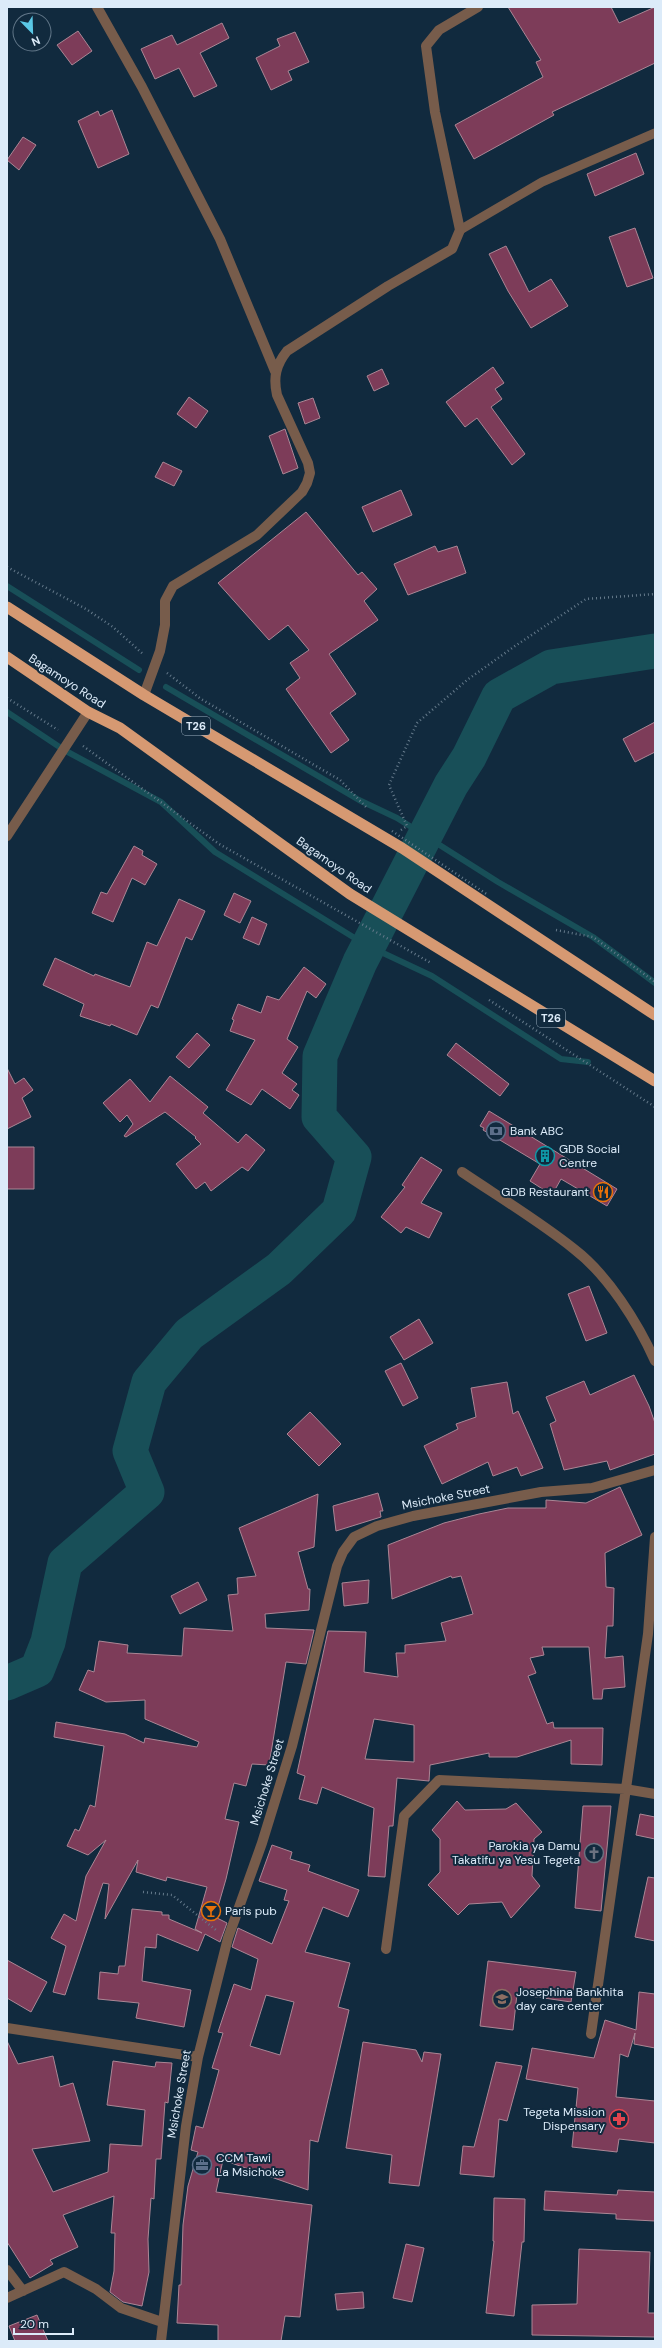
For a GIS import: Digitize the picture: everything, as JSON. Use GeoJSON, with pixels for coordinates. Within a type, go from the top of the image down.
{"type":"FeatureCollection","features":[{"type":"Feature","properties":{"kind":"highway","name":"T26"},"geometry":{"type":"LineString","coordinates":[[7,607],[144,695],[388,836],[486,898],[655,1014]]}},
{"type":"Feature","properties":{"kind":"highway","name":"Bagamoyo Road"},"geometry":{"type":"LineString","coordinates":[[7,657],[88,712],[120,728],[350,894],[655,1081]]}},
{"type":"Feature","properties":{"kind":"street"},"geometry":{"type":"LineString","coordinates":[[97,7],[142,87],[220,239],[275,371]]}},
{"type":"Feature","properties":{"kind":"street"},"geometry":{"type":"LineString","coordinates":[[144,695],[156,665],[165,624],[165,601],[173,586],[257,535],[302,492],[308,484],[310,473],[308,463],[277,394],[274,383],[275,371],[280,360],[287,351],[388,286],[452,249],[460,230],[457,208],[435,112],[426,46],[439,30],[478,7]]}},
{"type":"Feature","properties":{"kind":"street"},"geometry":{"type":"LineString","coordinates":[[7,836],[88,712]]}},
{"type":"Feature","properties":{"kind":"street"},"geometry":{"type":"LineString","coordinates":[[462,1172],[575,1249],[603,1278],[644,1336],[655,1361]]}},
{"type":"Feature","properties":{"kind":"street","name":"Msichoke Street"},"geometry":{"type":"LineString","coordinates":[[161,2341],[162,2322],[186,2126],[198,2058],[228,1938],[262,1843],[292,1746],[337,1566],[343,1552],[354,1537],[377,1526],[413,1516],[541,1492],[592,1488],[655,1470]]}},
{"type":"Feature","properties":{"kind":"street"},"geometry":{"type":"LineString","coordinates":[[591,2034],[648,1634],[655,1537]]}},
{"type":"Feature","properties":{"kind":"street"},"geometry":{"type":"LineString","coordinates":[[386,1949],[404,1816],[439,1780],[625,1790],[655,1794]]}},
{"type":"Feature","properties":{"kind":"street"},"geometry":{"type":"LineString","coordinates":[[7,2028],[198,2058]]}},
{"type":"Feature","properties":{"kind":"street"},"geometry":{"type":"LineString","coordinates":[[7,2270],[23,2291]]}},
{"type":"Feature","properties":{"kind":"street"},"geometry":{"type":"LineString","coordinates":[[7,2298],[64,2272],[96,2289],[121,2308],[162,2322]]}},
{"type":"Feature","properties":{"kind":"lane"},"geometry":{"type":"LineString","coordinates":[[460,230],[542,182],[655,133]]}},
{"type":"Feature","properties":{"kind":"path"},"geometry":{"type":"LineString","coordinates":[[7,567],[86,609],[113,627],[156,665],[202,699],[340,780],[370,810]]}},
{"type":"Feature","properties":{"kind":"path"},"geometry":{"type":"LineString","coordinates":[[388,836],[407,826],[389,785],[417,723],[467,680],[586,599],[655,594]]}},
{"type":"Feature","properties":{"kind":"path"},"geometry":{"type":"LineString","coordinates":[[7,698],[103,759],[219,844],[432,964]]}},
{"type":"Feature","properties":{"kind":"path"},"geometry":{"type":"LineString","coordinates":[[387,826],[388,836]]}},
{"type":"Feature","properties":{"kind":"path"},"geometry":{"type":"LineString","coordinates":[[388,836],[486,898],[495,898]]}},
{"type":"Feature","properties":{"kind":"path"},"geometry":{"type":"LineString","coordinates":[[551,929],[593,936],[655,982]]}},
{"type":"Feature","properties":{"kind":"path"},"geometry":{"type":"LineString","coordinates":[[483,995],[655,1107]]}},
{"type":"Feature","properties":{"kind":"path"},"geometry":{"type":"LineString","coordinates":[[143,1892],[172,1895],[228,1938]]}},
{"type":"Feature","properties":{"kind":"building"},"geometry":{"type":"Polygon","coordinates":[[[508,7],[611,7],[619,23],[655,7],[655,63],[552,112],[554,115],[474,159],[455,125],[543,77],[536,62],[541,60],[508,7]]]}},
{"type":"Feature","properties":{"kind":"building"},"geometry":{"type":"Polygon","coordinates":[[[222,23],[229,38],[200,53],[217,86],[194,97],[179,68],[155,79],[141,49],[172,35],[177,45],[222,23]]]}},
{"type":"Feature","properties":{"kind":"building"},"geometry":{"type":"Polygon","coordinates":[[[78,31],[92,51],[72,65],[57,45],[78,31]]]}},
{"type":"Feature","properties":{"kind":"building"},"geometry":{"type":"Polygon","coordinates":[[[295,32],[309,62],[288,71],[292,80],[271,90],[256,58],[280,46],[277,39],[295,32]]]}},
{"type":"Feature","properties":{"kind":"building"},"geometry":{"type":"Polygon","coordinates":[[[112,110],[129,154],[98,168],[78,121],[98,111],[100,116],[112,110]]]}},
{"type":"Feature","properties":{"kind":"building"},"geometry":{"type":"Polygon","coordinates":[[[23,137],[36,145],[19,170],[7,160],[23,137]]]}},
{"type":"Feature","properties":{"kind":"building"},"geometry":{"type":"Polygon","coordinates":[[[636,153],[644,174],[595,196],[587,174],[636,153]]]}},
{"type":"Feature","properties":{"kind":"building"},"geometry":{"type":"Polygon","coordinates":[[[635,228],[653,278],[627,287],[609,237],[635,228]]]}},
{"type":"Feature","properties":{"kind":"building"},"geometry":{"type":"Polygon","coordinates":[[[506,246],[529,292],[551,279],[568,306],[531,328],[508,291],[489,254],[506,246]]]}},
{"type":"Feature","properties":{"kind":"building"},"geometry":{"type":"Polygon","coordinates":[[[493,367],[504,383],[495,389],[502,399],[491,407],[525,454],[512,465],[477,418],[465,427],[446,402],[493,367]]]}},
{"type":"Feature","properties":{"kind":"building"},"geometry":{"type":"Polygon","coordinates":[[[382,369],[389,384],[374,391],[367,376],[382,369]]]}},
{"type":"Feature","properties":{"kind":"building"},"geometry":{"type":"Polygon","coordinates":[[[189,397],[208,411],[196,428],[177,414],[189,397]]]}},
{"type":"Feature","properties":{"kind":"building"},"geometry":{"type":"Polygon","coordinates":[[[313,398],[320,418],[305,424],[298,403],[313,398]]]}},
{"type":"Feature","properties":{"kind":"building"},"geometry":{"type":"Polygon","coordinates":[[[285,429],[298,468],[283,474],[269,436],[285,429]]]}},
{"type":"Feature","properties":{"kind":"building"},"geometry":{"type":"Polygon","coordinates":[[[163,462],[182,471],[174,486],[155,477],[163,462]]]}},
{"type":"Feature","properties":{"kind":"building"},"geometry":{"type":"Polygon","coordinates":[[[401,490],[412,515],[373,532],[362,507],[401,490]]]}},
{"type":"Feature","properties":{"kind":"building"},"geometry":{"type":"Polygon","coordinates":[[[306,512],[358,575],[362,572],[377,589],[364,601],[378,620],[329,654],[356,694],[330,713],[349,740],[331,753],[286,689],[300,678],[290,663],[309,650],[288,625],[269,640],[218,583],[306,512]]]}},
{"type":"Feature","properties":{"kind":"building"},"geometry":{"type":"Polygon","coordinates":[[[435,546],[438,552],[457,546],[466,573],[408,595],[394,564],[435,546]]]}},
{"type":"Feature","properties":{"kind":"building"},"geometry":{"type":"Polygon","coordinates":[[[655,722],[655,752],[635,762],[623,739],[655,722]]]}},
{"type":"Feature","properties":{"kind":"building"},"geometry":{"type":"Polygon","coordinates":[[[134,846],[143,851],[142,855],[157,864],[145,885],[132,878],[113,922],[92,913],[101,892],[107,894],[134,846]]]}},
{"type":"Feature","properties":{"kind":"building"},"geometry":{"type":"Polygon","coordinates":[[[234,893],[251,901],[240,923],[224,915],[234,893]]]}},
{"type":"Feature","properties":{"kind":"building"},"geometry":{"type":"Polygon","coordinates":[[[179,899],[205,911],[192,940],[186,937],[158,1008],[151,1005],[137,1035],[111,1024],[110,1026],[80,1016],[84,1004],[43,985],[55,958],[94,976],[95,974],[130,987],[147,942],[157,946],[179,899]]]}},
{"type":"Feature","properties":{"kind":"building"},"geometry":{"type":"Polygon","coordinates":[[[252,917],[267,924],[259,945],[243,938],[252,917]]]}},
{"type":"Feature","properties":{"kind":"building"},"geometry":{"type":"Polygon","coordinates":[[[304,967],[326,984],[316,998],[307,991],[287,1039],[298,1047],[282,1073],[297,1084],[292,1090],[299,1095],[290,1109],[262,1089],[251,1105],[226,1090],[255,1040],[230,1031],[234,1020],[232,1019],[238,1004],[261,1013],[267,996],[279,1000],[304,967]]]}},
{"type":"Feature","properties":{"kind":"building"},"geometry":{"type":"Polygon","coordinates":[[[197,1033],[210,1045],[189,1068],[176,1057],[197,1033]]]}},
{"type":"Feature","properties":{"kind":"building"},"geometry":{"type":"Polygon","coordinates":[[[456,1043],[509,1084],[500,1096],[447,1055],[456,1043]]]}},
{"type":"Feature","properties":{"kind":"building"},"geometry":{"type":"Polygon","coordinates":[[[7,1068],[15,1084],[24,1078],[33,1090],[22,1098],[31,1117],[7,1129],[7,1068]]]}},
{"type":"Feature","properties":{"kind":"building"},"geometry":{"type":"Polygon","coordinates":[[[170,1076],[208,1107],[203,1113],[238,1143],[246,1134],[265,1150],[248,1171],[242,1167],[211,1191],[205,1182],[196,1189],[176,1164],[201,1144],[195,1138],[196,1137],[165,1112],[126,1137],[124,1136],[133,1124],[127,1115],[120,1122],[103,1103],[130,1079],[150,1102],[170,1076]]]}},
{"type":"Feature","properties":{"kind":"building","name":"GDB Social Centre"},"geometry":{"type":"Polygon","coordinates":[[[489,1111],[617,1189],[607,1206],[561,1179],[552,1195],[530,1181],[540,1164],[483,1130],[484,1128],[480,1126],[489,1111]]]}},
{"type":"Feature","properties":{"kind":"building"},"geometry":{"type":"Polygon","coordinates":[[[7,1147],[34,1147],[34,1189],[7,1189],[7,1147]]]}},
{"type":"Feature","properties":{"kind":"building"},"geometry":{"type":"Polygon","coordinates":[[[421,1157],[442,1170],[421,1203],[442,1213],[429,1238],[406,1227],[401,1233],[381,1217],[405,1187],[402,1185],[421,1157]]]}},
{"type":"Feature","properties":{"kind":"building"},"geometry":{"type":"Polygon","coordinates":[[[589,1286],[607,1333],[586,1341],[568,1294],[589,1286]]]}},
{"type":"Feature","properties":{"kind":"building"},"geometry":{"type":"Polygon","coordinates":[[[419,1319],[433,1343],[404,1360],[390,1337],[419,1319]]]}},
{"type":"Feature","properties":{"kind":"building"},"geometry":{"type":"Polygon","coordinates":[[[401,1363],[418,1398],[403,1406],[385,1371],[401,1363]]]}},
{"type":"Feature","properties":{"kind":"building"},"geometry":{"type":"Polygon","coordinates":[[[634,1375],[649,1406],[655,1423],[655,1454],[610,1470],[607,1461],[564,1470],[550,1424],[556,1421],[546,1397],[584,1381],[590,1395],[634,1375]]]}},
{"type":"Feature","properties":{"kind":"building"},"geometry":{"type":"Polygon","coordinates":[[[507,1382],[513,1414],[518,1411],[543,1468],[521,1476],[517,1467],[493,1476],[488,1462],[442,1484],[424,1446],[458,1429],[456,1424],[476,1417],[471,1388],[507,1382]]]}},
{"type":"Feature","properties":{"kind":"building"},"geometry":{"type":"Polygon","coordinates":[[[310,1412],[341,1444],[319,1466],[287,1434],[310,1412]]]}},
{"type":"Feature","properties":{"kind":"building"},"geometry":{"type":"Polygon","coordinates":[[[620,1487],[642,1535],[605,1553],[606,1587],[614,1588],[613,1626],[607,1626],[605,1658],[623,1656],[625,1687],[603,1689],[602,1699],[593,1699],[589,1647],[542,1647],[544,1655],[530,1658],[536,1673],[528,1676],[547,1724],[553,1722],[554,1728],[603,1728],[602,1765],[571,1764],[571,1740],[517,1757],[489,1757],[489,1753],[430,1765],[429,1781],[397,1778],[393,1826],[389,1826],[385,1877],[368,1876],[374,1808],[322,1787],[317,1804],[299,1799],[305,1776],[297,1773],[328,1631],[366,1632],[364,1672],[398,1677],[396,1653],[405,1653],[405,1645],[446,1641],[441,1623],[473,1614],[461,1576],[452,1578],[451,1576],[392,1599],[388,1545],[444,1523],[479,1514],[508,1508],[546,1508],[546,1500],[586,1503],[620,1487]],[[374,1719],[365,1759],[414,1762],[414,1725],[374,1719]]]}},
{"type":"Feature","properties":{"kind":"building"},"geometry":{"type":"Polygon","coordinates":[[[378,1493],[383,1511],[380,1511],[381,1517],[336,1531],[333,1506],[378,1493]]]}},
{"type":"Feature","properties":{"kind":"building"},"geometry":{"type":"Polygon","coordinates":[[[318,1494],[314,1547],[298,1552],[308,1589],[310,1589],[309,1610],[265,1614],[266,1628],[314,1630],[306,1664],[286,1662],[269,1765],[252,1764],[246,1786],[234,1783],[225,1819],[239,1822],[226,1879],[215,1917],[227,1923],[220,1942],[205,1934],[198,1951],[157,1934],[156,1948],[145,1947],[142,1981],[191,1990],[184,2027],[136,2018],[139,2003],[98,1999],[100,1972],[118,1974],[119,1966],[125,1966],[132,1909],[162,1912],[162,1915],[169,1915],[169,1919],[202,1933],[195,1929],[207,1887],[167,1877],[166,1881],[136,1872],[138,1860],[105,1919],[109,1884],[103,1883],[65,1995],[53,1992],[66,1946],[51,1938],[64,1914],[76,1921],[86,1876],[106,1840],[88,1855],[67,1846],[75,1829],[79,1831],[90,1805],[95,1807],[104,1746],[54,1737],[56,1722],[125,1734],[144,1743],[145,1738],[197,1747],[199,1742],[145,1719],[145,1700],[106,1702],[79,1690],[88,1670],[94,1672],[99,1641],[128,1645],[127,1653],[182,1656],[184,1628],[233,1631],[228,1595],[238,1594],[237,1578],[256,1576],[239,1528],[318,1494]]]}},
{"type":"Feature","properties":{"kind":"building"},"geometry":{"type":"Polygon","coordinates":[[[369,1580],[368,1603],[344,1606],[342,1583],[369,1580]]]}},
{"type":"Feature","properties":{"kind":"building"},"geometry":{"type":"Polygon","coordinates":[[[198,1582],[207,1600],[180,1614],[171,1596],[198,1582]]]}},
{"type":"Feature","properties":{"kind":"building"},"geometry":{"type":"Polygon","coordinates":[[[457,1801],[465,1810],[506,1809],[516,1803],[542,1832],[534,1839],[532,1876],[540,1886],[511,1918],[502,1902],[469,1904],[458,1915],[428,1885],[440,1872],[440,1839],[432,1830],[457,1801]]]}},
{"type":"Feature","properties":{"kind":"building"},"geometry":{"type":"Polygon","coordinates":[[[583,1806],[611,1806],[601,1911],[575,1908],[583,1806]]]}},
{"type":"Feature","properties":{"kind":"building"},"geometry":{"type":"Polygon","coordinates":[[[640,1814],[655,1817],[655,1839],[636,1835],[640,1814]]]}},
{"type":"Feature","properties":{"kind":"building"},"geometry":{"type":"Polygon","coordinates":[[[272,1845],[292,1852],[290,1859],[310,1865],[308,1871],[359,1890],[348,1917],[323,1907],[305,1952],[350,1963],[338,2007],[349,2010],[318,2142],[310,2140],[308,2190],[223,2160],[216,2192],[312,2205],[300,2317],[285,2316],[281,2341],[218,2341],[218,2325],[177,2323],[179,2285],[181,2285],[183,2225],[188,2186],[198,2152],[191,2150],[196,2126],[203,2128],[219,2070],[212,2068],[223,2033],[218,2032],[234,1984],[251,1990],[258,1959],[232,1947],[238,1928],[272,1944],[289,1901],[284,1900],[287,1890],[259,1881],[272,1845]],[[266,1995],[250,2046],[280,2055],[294,2002],[266,1995]]]}},
{"type":"Feature","properties":{"kind":"building"},"geometry":{"type":"Polygon","coordinates":[[[648,1877],[655,1878],[655,1941],[635,1937],[648,1877]]]}},
{"type":"Feature","properties":{"kind":"building"},"geometry":{"type":"Polygon","coordinates":[[[7,1960],[47,1982],[31,2012],[7,1998],[7,1960]]]}},
{"type":"Feature","properties":{"kind":"building"},"geometry":{"type":"Polygon","coordinates":[[[488,1961],[576,1972],[571,2002],[517,1994],[513,2030],[480,2026],[488,1961]]]}},
{"type":"Feature","properties":{"kind":"building"},"geometry":{"type":"Polygon","coordinates":[[[639,1992],[655,1994],[655,2048],[634,2044],[635,2033],[628,2057],[620,2054],[616,2097],[655,2101],[655,2143],[619,2139],[617,2152],[572,2147],[578,2088],[526,2079],[532,2048],[594,2058],[605,2020],[636,2030],[639,1992]]]}},
{"type":"Feature","properties":{"kind":"building"},"geometry":{"type":"Polygon","coordinates":[[[7,2041],[18,2064],[53,2056],[60,2087],[73,2083],[90,2141],[32,2149],[53,2192],[108,2172],[110,2144],[142,2146],[145,2110],[107,2105],[113,2061],[155,2067],[156,2062],[172,2063],[168,2103],[165,2102],[161,2159],[156,2159],[154,2199],[151,2198],[148,2239],[149,2272],[142,2306],[123,2302],[110,2292],[114,2271],[115,2233],[111,2233],[114,2196],[63,2215],[78,2247],[50,2260],[53,2264],[30,2278],[7,2242],[7,2041]]]}},
{"type":"Feature","properties":{"kind":"building"},"geometry":{"type":"Polygon","coordinates":[[[363,2042],[416,2050],[422,2062],[424,2052],[441,2054],[419,2186],[389,2183],[392,2155],[346,2148],[363,2042]]]}},
{"type":"Feature","properties":{"kind":"building"},"geometry":{"type":"Polygon","coordinates":[[[496,2062],[522,2066],[507,2121],[499,2119],[494,2177],[460,2174],[463,2146],[474,2147],[496,2062]]]}},
{"type":"Feature","properties":{"kind":"building"},"geometry":{"type":"Polygon","coordinates":[[[618,2190],[655,2192],[655,2221],[616,2219],[616,2214],[544,2210],[545,2191],[617,2195],[618,2190]]]}},
{"type":"Feature","properties":{"kind":"building"},"geometry":{"type":"Polygon","coordinates":[[[494,2198],[525,2199],[524,2242],[522,2242],[514,2316],[486,2313],[494,2241],[494,2198]]]}},
{"type":"Feature","properties":{"kind":"building"},"geometry":{"type":"Polygon","coordinates":[[[406,2244],[424,2248],[412,2302],[393,2298],[406,2244]]]}},
{"type":"Feature","properties":{"kind":"building"},"geometry":{"type":"Polygon","coordinates":[[[579,2249],[650,2252],[648,2313],[655,2313],[655,2337],[532,2335],[532,2305],[577,2304],[579,2249]]]}},
{"type":"Feature","properties":{"kind":"building"},"geometry":{"type":"Polygon","coordinates":[[[363,2292],[364,2308],[337,2310],[335,2294],[363,2292]]]}},
{"type":"Feature","properties":{"kind":"building"},"geometry":{"type":"Polygon","coordinates":[[[37,2315],[48,2341],[15,2341],[9,2326],[37,2315]]]}},
{"type":"Feature","properties":{"kind":"waterway"},"geometry":{"type":"LineString","coordinates":[[7,586],[139,670]]}},
{"type":"Feature","properties":{"kind":"waterway"},"geometry":{"type":"LineString","coordinates":[[7,1683],[37,1670],[48,1642],[65,1563],[147,1492],[130,1451],[149,1382],[189,1334],[279,1269],[339,1211],[354,1157],[319,1117],[320,1056],[360,962],[451,785],[469,757],[499,696],[551,667],[655,651]]}},
{"type":"Feature","properties":{"kind":"waterway"},"geometry":{"type":"LineString","coordinates":[[166,687],[359,800],[397,818],[498,882],[593,937],[655,983]]}},
{"type":"Feature","properties":{"kind":"waterway"},"geometry":{"type":"LineString","coordinates":[[7,712],[64,750],[161,802],[215,852],[366,945],[432,976],[561,1059],[588,1062]]}},
{"type":"Feature","properties":{"kind":"place","name":"Bank ABC"},"geometry":{"type":"Point","coordinates":[496,1131]}},
{"type":"Feature","properties":{"kind":"place","name":"GDB Social Centre"},"geometry":{"type":"Point","coordinates":[545,1156]}},
{"type":"Feature","properties":{"kind":"place","name":"GDB Restaurant"},"geometry":{"type":"Point","coordinates":[603,1192]}},
{"type":"Feature","properties":{"kind":"place","name":"Parokia ya Damu Takatifu ya Yesu Tegeta"},"geometry":{"type":"Point","coordinates":[594,1853]}},
{"type":"Feature","properties":{"kind":"place","name":"Paris pub"},"geometry":{"type":"Point","coordinates":[211,1911]}},
{"type":"Feature","properties":{"kind":"place","name":"Josephina Bankhita day care center"},"geometry":{"type":"Point","coordinates":[502,1999]}},
{"type":"Feature","properties":{"kind":"place","name":"Tegeta Mission Dispensary"},"geometry":{"type":"Point","coordinates":[619,2119]}},
{"type":"Feature","properties":{"kind":"place","name":"CCM Tawi La Msichoke"},"geometry":{"type":"Point","coordinates":[202,2165]}}]}
